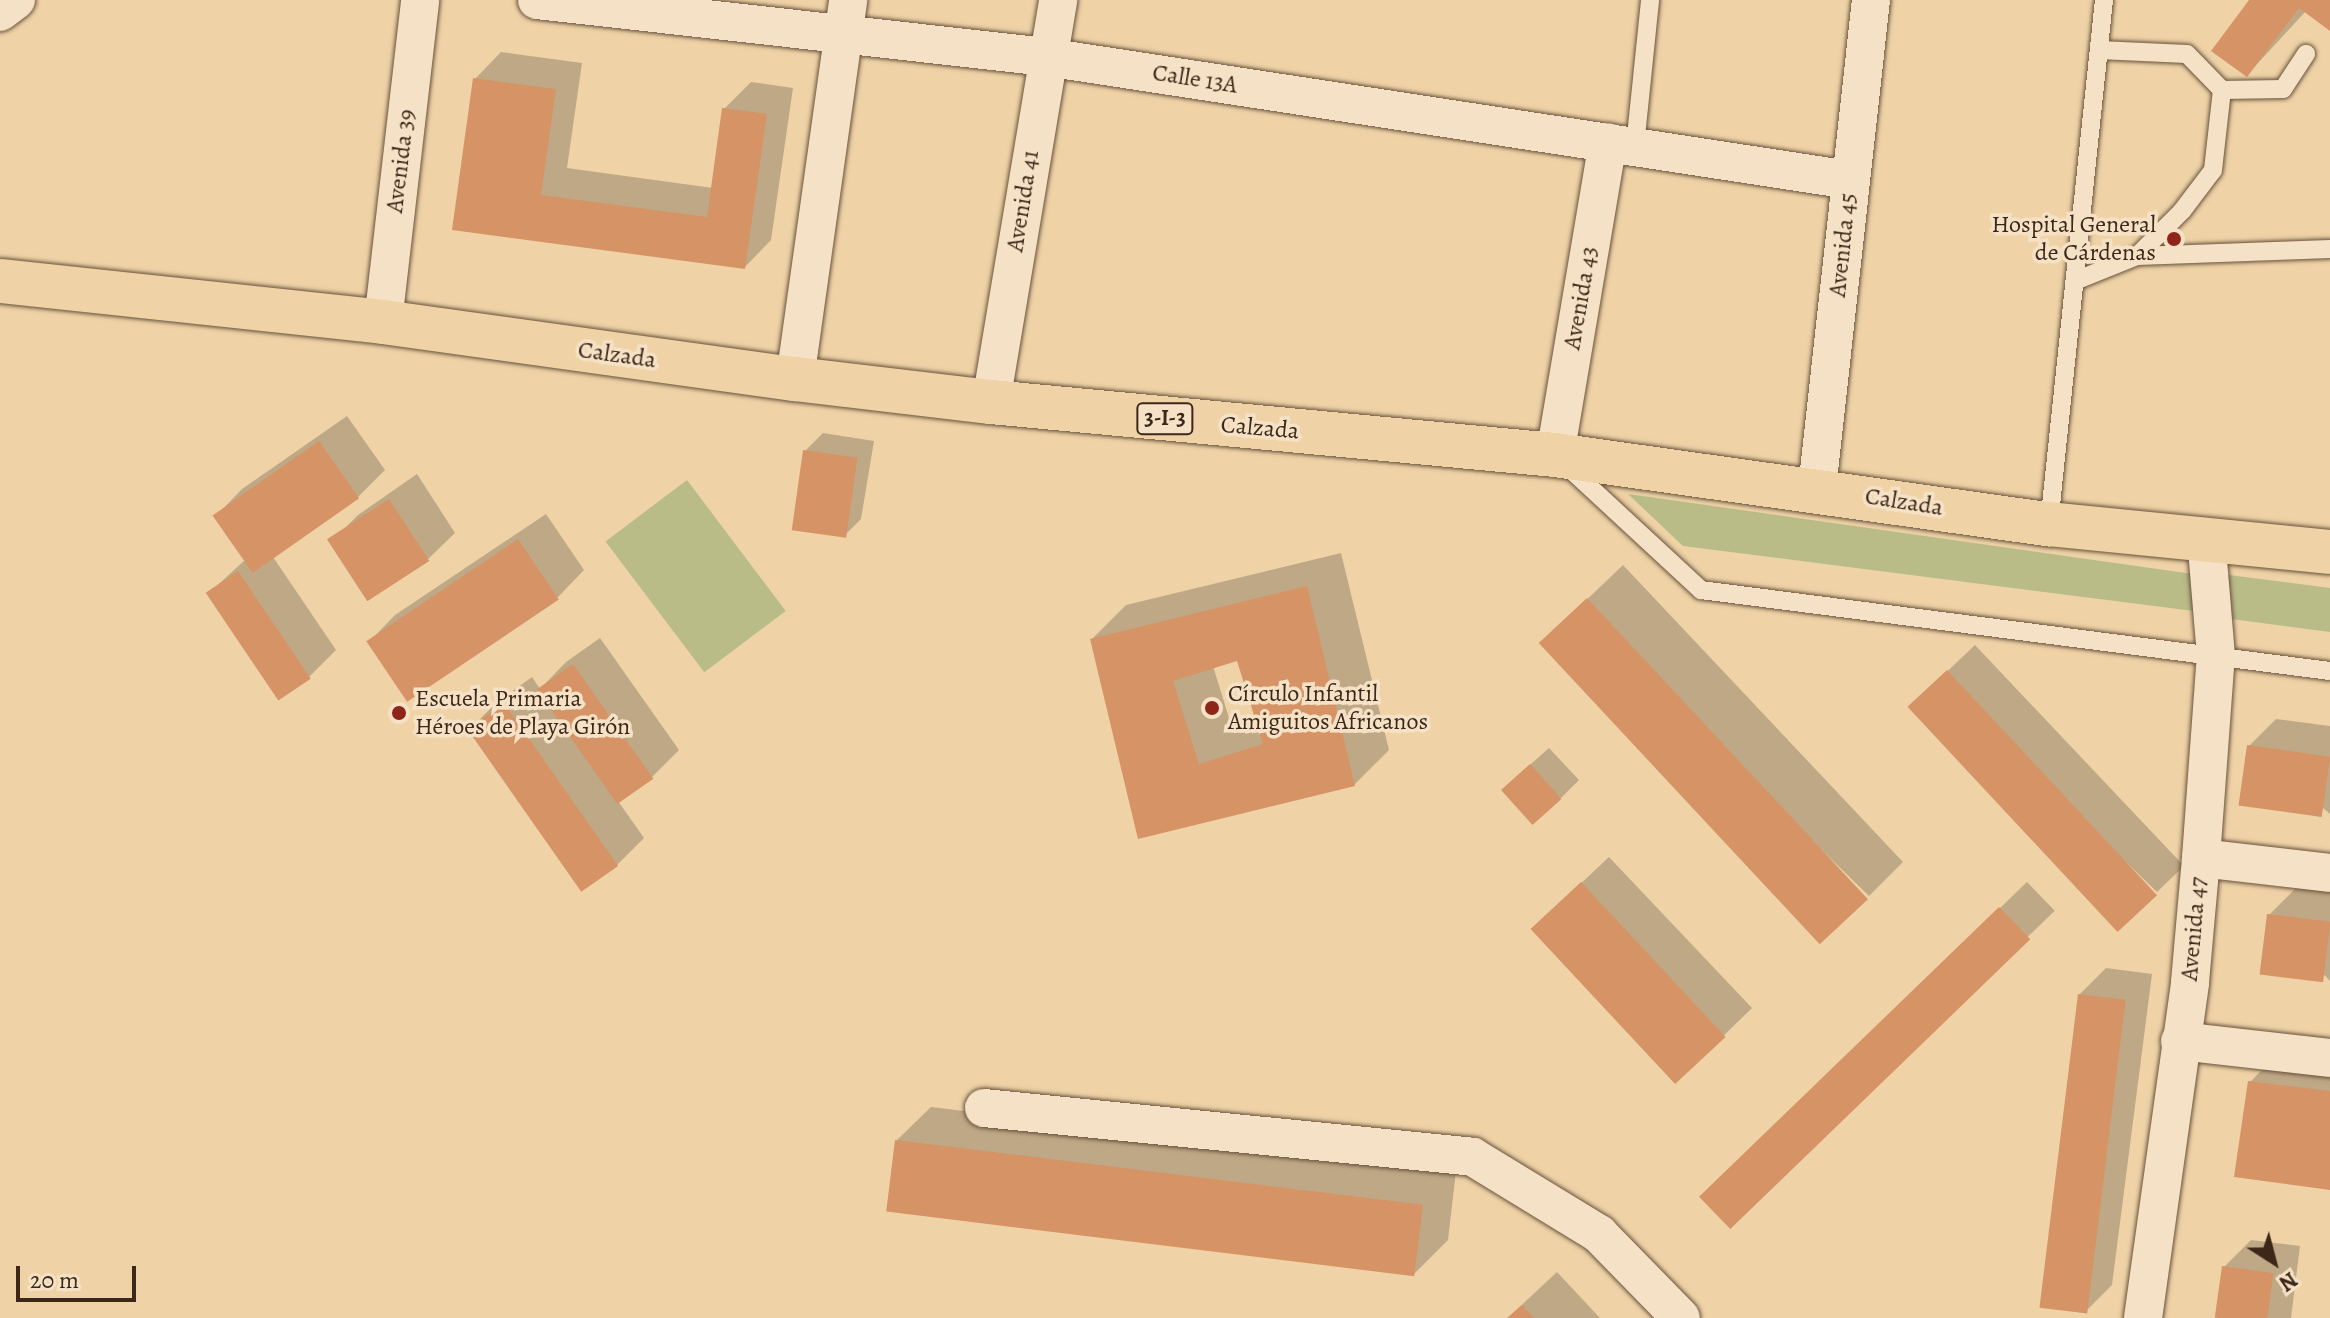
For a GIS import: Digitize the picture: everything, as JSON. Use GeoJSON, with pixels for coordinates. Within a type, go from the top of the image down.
{"type":"FeatureCollection","features":[{"type":"Feature","properties":{"kind":"main road","name":"Calzada"},"geometry":{"type":"LineString","coordinates":[[0,281],[383,322],[795,379],[991,402],[1555,455],[1817,489],[2049,524],[2330,552]]}},
{"type":"Feature","properties":{"kind":"street"},"geometry":{"type":"LineString","coordinates":[[0,12],[16,0]]}},
{"type":"Feature","properties":{"kind":"street","name":"Avenida 39"},"geometry":{"type":"LineString","coordinates":[[383,322],[420,0]]}},
{"type":"Feature","properties":{"kind":"street","name":"Calle 13A"},"geometry":{"type":"LineString","coordinates":[[537,0],[846,17],[1046,57],[1850,180]]}},
{"type":"Feature","properties":{"kind":"street","name":"Avenida 41"},"geometry":{"type":"LineString","coordinates":[[991,402],[1046,57],[1058,0]]}},
{"type":"Feature","properties":{"kind":"street","name":"Avenida 45"},"geometry":{"type":"LineString","coordinates":[[1817,489],[1871,0]]}},
{"type":"Feature","properties":{"kind":"street"},"geometry":{"type":"LineString","coordinates":[[795,379],[846,17]]}},
{"type":"Feature","properties":{"kind":"street","name":"Avenida 43"},"geometry":{"type":"LineString","coordinates":[[1555,455],[1621,144]]}},
{"type":"Feature","properties":{"kind":"street","name":"Avenida 47"},"geometry":{"type":"LineString","coordinates":[[2143,1318],[2190,982],[2201,858],[2216,656],[2206,538]]}},
{"type":"Feature","properties":{"kind":"street"},"geometry":{"type":"LineString","coordinates":[[2201,858],[2330,873]]}},
{"type":"Feature","properties":{"kind":"street"},"geometry":{"type":"LineString","coordinates":[[2180,1041],[2330,1058]]}},
{"type":"Feature","properties":{"kind":"street"},"geometry":{"type":"LineString","coordinates":[[984,1108],[1473,1157],[1599,1234],[1681,1318]]}},
{"type":"Feature","properties":{"kind":"lane"},"geometry":{"type":"LineString","coordinates":[[1621,144],[1650,0]]}},
{"type":"Feature","properties":{"kind":"lane"},"geometry":{"type":"LineString","coordinates":[[2049,524],[2104,0]]}},
{"type":"Feature","properties":{"kind":"lane"},"geometry":{"type":"LineString","coordinates":[[2099,50],[2187,54],[2222,90],[2283,89],[2306,54]]}},
{"type":"Feature","properties":{"kind":"lane"},"geometry":{"type":"LineString","coordinates":[[2137,256],[2182,211],[2213,170],[2222,90]]}},
{"type":"Feature","properties":{"kind":"lane"},"geometry":{"type":"LineString","coordinates":[[2075,281],[2137,256],[2330,249]]}},
{"type":"Feature","properties":{"kind":"lane"},"geometry":{"type":"LineString","coordinates":[[1555,455],[1701,590],[2330,671]]}},
{"type":"Feature","properties":{"kind":"green space"},"geometry":{"type":"Polygon","coordinates":[[[687,480],[786,611],[704,672],[606,541],[687,480]]]}},
{"type":"Feature","properties":{"kind":"green space"},"geometry":{"type":"Polygon","coordinates":[[[1628,494],[2193,574],[2194,611],[1683,546],[1628,494]]]}},
{"type":"Feature","properties":{"kind":"green space"},"geometry":{"type":"Polygon","coordinates":[[[2213,573],[2330,588],[2330,632],[2194,614],[2213,573]]]}},
{"type":"Feature","properties":{"kind":"building"},"geometry":{"type":"Polygon","coordinates":[[[2249,0],[2330,0],[2330,31],[2299,8],[2247,77],[2211,51],[2249,0]]]}},
{"type":"Feature","properties":{"kind":"building"},"geometry":{"type":"Polygon","coordinates":[[[473,78],[556,89],[541,195],[707,217],[722,108],[767,114],[745,269],[452,230],[473,78]]]}},
{"type":"Feature","properties":{"kind":"building"},"geometry":{"type":"Polygon","coordinates":[[[319,441],[359,498],[253,573],[213,516],[319,441]]]}},
{"type":"Feature","properties":{"kind":"building"},"geometry":{"type":"Polygon","coordinates":[[[803,450],[857,458],[846,538],[792,530],[803,450]]]}},
{"type":"Feature","properties":{"kind":"building"},"geometry":{"type":"Polygon","coordinates":[[[389,499],[429,561],[367,601],[327,539],[389,499]]]}},
{"type":"Feature","properties":{"kind":"building"},"geometry":{"type":"Polygon","coordinates":[[[518,539],[559,600],[407,702],[366,641],[518,539]]]}},
{"type":"Feature","properties":{"kind":"building"},"geometry":{"type":"Polygon","coordinates":[[[238,571],[311,679],[278,701],[206,593],[238,571]]]}},
{"type":"Feature","properties":{"kind":"building"},"geometry":{"type":"Polygon","coordinates":[[[1307,586],[1355,786],[1138,839],[1090,639],[1307,586]],[[1237,661],[1173,681],[1199,764],[1263,744],[1237,661]]]}},
{"type":"Feature","properties":{"kind":"building"},"geometry":{"type":"Polygon","coordinates":[[[1587,598],[1868,899],[1820,944],[1539,643],[1587,598]]]}},
{"type":"Feature","properties":{"kind":"building"},"geometry":{"type":"Polygon","coordinates":[[[573,664],[653,779],[617,804],[537,689],[573,664]]]}},
{"type":"Feature","properties":{"kind":"building"},"geometry":{"type":"Polygon","coordinates":[[[1947,670],[2157,895],[2118,932],[1908,707],[1947,670]]]}},
{"type":"Feature","properties":{"kind":"building"},"geometry":{"type":"Polygon","coordinates":[[[504,703],[618,866],[581,892],[467,729],[504,703]]]}},
{"type":"Feature","properties":{"kind":"building"},"geometry":{"type":"Polygon","coordinates":[[[2247,745],[2330,757],[2322,817],[2239,805],[2247,745]]]}},
{"type":"Feature","properties":{"kind":"building"},"geometry":{"type":"Polygon","coordinates":[[[1530,764],[1561,799],[1532,825],[1501,790],[1530,764]]]}},
{"type":"Feature","properties":{"kind":"building"},"geometry":{"type":"Polygon","coordinates":[[[1581,882],[1726,1037],[1675,1084],[1531,929],[1581,882]]]}},
{"type":"Feature","properties":{"kind":"building"},"geometry":{"type":"Polygon","coordinates":[[[1999,907],[2030,939],[1730,1229],[1699,1197],[1999,907]]]}},
{"type":"Feature","properties":{"kind":"building"},"geometry":{"type":"Polygon","coordinates":[[[2267,914],[2330,922],[2323,982],[2260,975],[2267,914]]]}},
{"type":"Feature","properties":{"kind":"building"},"geometry":{"type":"Polygon","coordinates":[[[2078,994],[2126,1000],[2087,1313],[2039,1308],[2078,994]]]}},
{"type":"Feature","properties":{"kind":"building"},"geometry":{"type":"Polygon","coordinates":[[[2248,1081],[2330,1091],[2330,1190],[2234,1177],[2248,1081]]]}},
{"type":"Feature","properties":{"kind":"building"},"geometry":{"type":"Polygon","coordinates":[[[895,1140],[1423,1205],[1414,1276],[886,1211],[895,1140]]]}},
{"type":"Feature","properties":{"kind":"building"},"geometry":{"type":"Polygon","coordinates":[[[2222,1266],[2273,1273],[2267,1318],[2215,1317],[2222,1266]]]}},
{"type":"Feature","properties":{"kind":"building"},"geometry":{"type":"Polygon","coordinates":[[[1522,1305],[1534,1318],[1507,1318],[1522,1305]]]}},
{"type":"Feature","properties":{"kind":"place","name":"Hospital General de Cárdenas"},"geometry":{"type":"Point","coordinates":[2174,239]}},
{"type":"Feature","properties":{"kind":"place","name":"Círculo Infantil Amiguitos Africanos"},"geometry":{"type":"Point","coordinates":[1212,708]}},
{"type":"Feature","properties":{"kind":"place","name":"Escuela Primaria Héroes de Playa Girón"},"geometry":{"type":"Point","coordinates":[399,713]}}]}
